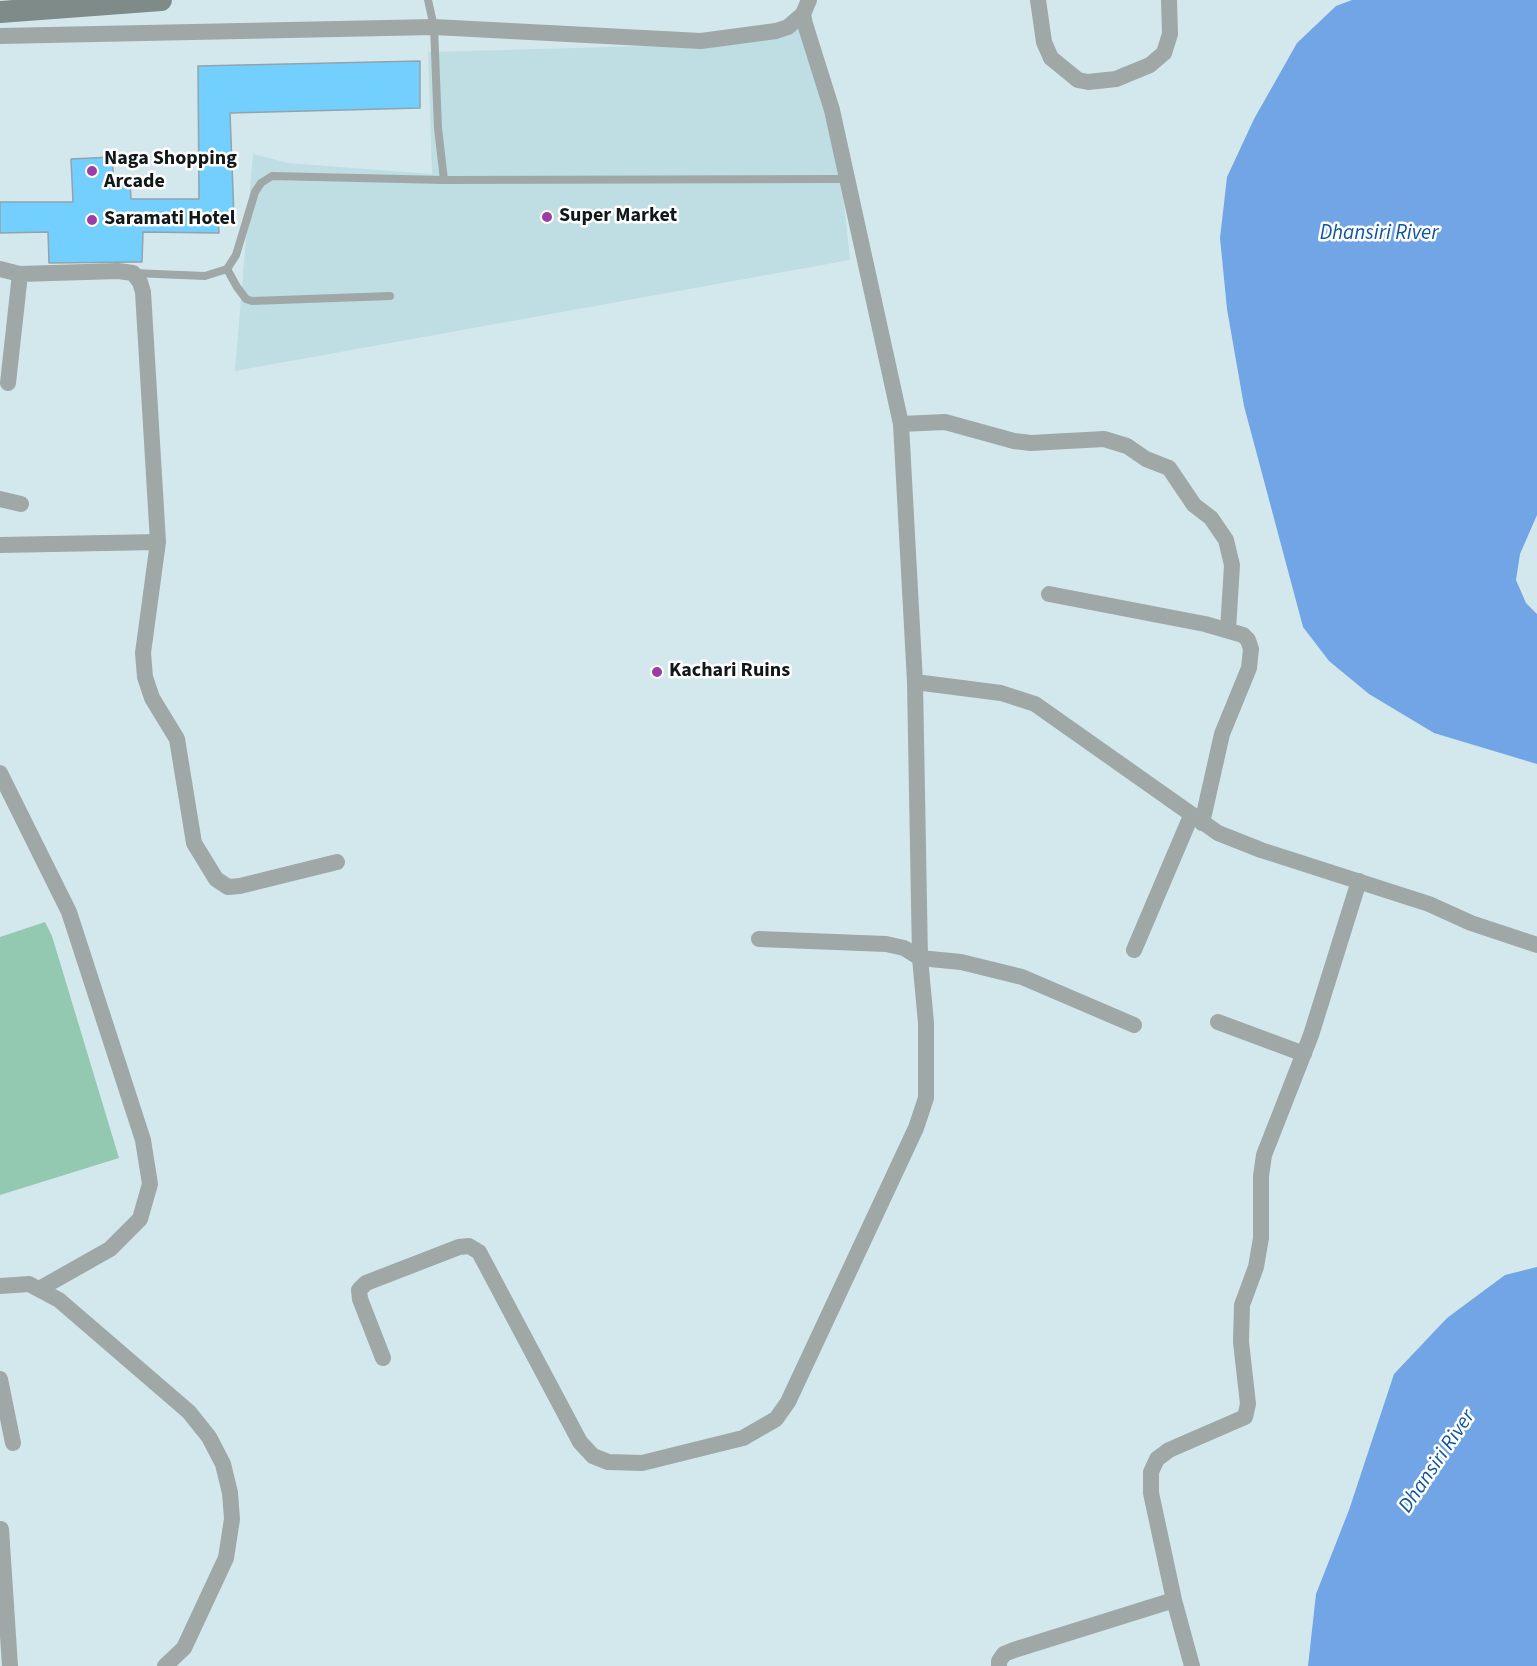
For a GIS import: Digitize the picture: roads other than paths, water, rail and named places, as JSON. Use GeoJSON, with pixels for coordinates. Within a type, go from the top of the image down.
{"type":"FeatureCollection","features":[{"type":"Feature","properties":{"kind":"main road"},"geometry":{"type":"LineString","coordinates":[[0,12],[161,0]]}},
{"type":"Feature","properties":{"kind":"street"},"geometry":{"type":"LineString","coordinates":[[1038,0],[1044,42],[1051,58],[1078,80],[1088,82],[1116,79],[1150,65],[1164,54],[1170,34],[1169,0]]}},
{"type":"Feature","properties":{"kind":"street"},"geometry":{"type":"LineString","coordinates":[[0,36],[434,27],[701,41],[776,32],[788,27],[806,7]]}},
{"type":"Feature","properties":{"kind":"street"},"geometry":{"type":"LineString","coordinates":[[383,1358],[360,1299],[359,1290],[366,1282],[459,1247],[469,1246],[479,1252],[580,1442],[593,1456],[609,1462],[642,1463],[743,1438],[776,1419],[788,1402],[916,1128],[926,1098],[926,1023],[920,958],[915,682],[901,424],[848,179],[806,7]]}},
{"type":"Feature","properties":{"kind":"street"},"geometry":{"type":"LineString","coordinates":[[0,268],[20,274],[133,273],[140,282],[143,292],[158,542],[143,653],[145,677],[152,698],[177,739],[194,843],[216,879],[228,887],[272,879],[337,862]]}},
{"type":"Feature","properties":{"kind":"street"},"geometry":{"type":"LineString","coordinates":[[8,383],[20,274]]}},
{"type":"Feature","properties":{"kind":"street"},"geometry":{"type":"LineString","coordinates":[[901,424],[945,422],[1014,441],[1031,443],[1104,439],[1127,446],[1146,459],[1170,468],[1194,505],[1211,518],[1226,540],[1232,565],[1228,630]]}},
{"type":"Feature","properties":{"kind":"street"},"geometry":{"type":"LineString","coordinates":[[0,499],[21,504]]}},
{"type":"Feature","properties":{"kind":"street"},"geometry":{"type":"LineString","coordinates":[[0,545],[158,542]]}},
{"type":"Feature","properties":{"kind":"street"},"geometry":{"type":"LineString","coordinates":[[1049,594],[1228,630],[1243,635],[1251,648],[1249,668],[1222,734],[1196,819],[1134,950]]}},
{"type":"Feature","properties":{"kind":"street"},"geometry":{"type":"LineString","coordinates":[[915,682],[1001,693],[1035,704],[1196,819],[1218,832],[1261,850],[1359,881],[1537,945]]}},
{"type":"Feature","properties":{"kind":"street"},"geometry":{"type":"LineString","coordinates":[[0,773],[69,912],[143,1140],[150,1184],[140,1219],[111,1249],[41,1288]]}},
{"type":"Feature","properties":{"kind":"street"},"geometry":{"type":"LineString","coordinates":[[1192,1666],[1174,1600],[1151,1493],[1151,1472],[1157,1459],[1169,1450],[1245,1417],[1248,1404],[1240,1342],[1242,1305],[1256,1267],[1262,1238],[1261,1176],[1264,1155],[1304,1054],[1359,881]]}},
{"type":"Feature","properties":{"kind":"street"},"geometry":{"type":"LineString","coordinates":[[759,939],[886,944],[904,948],[920,958],[961,962],[1022,977],[1134,1025]]}},
{"type":"Feature","properties":{"kind":"street"},"geometry":{"type":"LineString","coordinates":[[1218,1023],[1304,1054]]}},
{"type":"Feature","properties":{"kind":"street"},"geometry":{"type":"LineString","coordinates":[[0,1286],[29,1284],[41,1288],[59,1300],[189,1412],[209,1437],[222,1464],[230,1493],[232,1519],[226,1558],[184,1648],[165,1666]]}},
{"type":"Feature","properties":{"kind":"street"},"geometry":{"type":"LineString","coordinates":[[0,1378],[13,1443]]}},
{"type":"Feature","properties":{"kind":"street"},"geometry":{"type":"LineString","coordinates":[[1,1529],[10,1666]]}},
{"type":"Feature","properties":{"kind":"street"},"geometry":{"type":"LineString","coordinates":[[999,1666],[999,1660],[1004,1654],[1174,1600]]}},
{"type":"Feature","properties":{"kind":"lane"},"geometry":{"type":"LineString","coordinates":[[428,0],[434,27],[438,128],[444,180]]}},
{"type":"Feature","properties":{"kind":"lane"},"geometry":{"type":"LineString","coordinates":[[133,273],[205,276],[227,269],[236,255],[255,192],[261,183],[272,176],[444,180],[848,179]]}},
{"type":"Feature","properties":{"kind":"lane"},"geometry":{"type":"LineString","coordinates":[[227,269],[246,299],[252,301],[390,296]]}},
{"type":"Feature","properties":{"kind":"water","name":"Dhansiri River"},"geometry":{"type":"Polygon","coordinates":[[[1352,0],[1537,0],[1537,515],[1520,554],[1516,580],[1526,603],[1537,614],[1537,764],[1434,733],[1369,694],[1329,661],[1303,627],[1244,406],[1227,309],[1220,238],[1227,177],[1254,119],[1297,43],[1336,6],[1352,0]]]}},
{"type":"Feature","properties":{"kind":"water","name":"Dhansiri River"},"geometry":{"type":"Polygon","coordinates":[[[1537,1267],[1537,1666],[1308,1666],[1316,1594],[1349,1510],[1394,1374],[1447,1318],[1505,1275],[1537,1267]]]}},
{"type":"Feature","properties":{"kind":"place","name":"Naga Shopping Arcade"},"geometry":{"type":"Point","coordinates":[92,171]}},
{"type":"Feature","properties":{"kind":"place","name":"Super Market"},"geometry":{"type":"Point","coordinates":[547,217]}},
{"type":"Feature","properties":{"kind":"place","name":"Saramati Hotel"},"geometry":{"type":"Point","coordinates":[92,220]}},
{"type":"Feature","properties":{"kind":"place","name":"Kachari Ruins"},"geometry":{"type":"Point","coordinates":[657,672]}}]}
